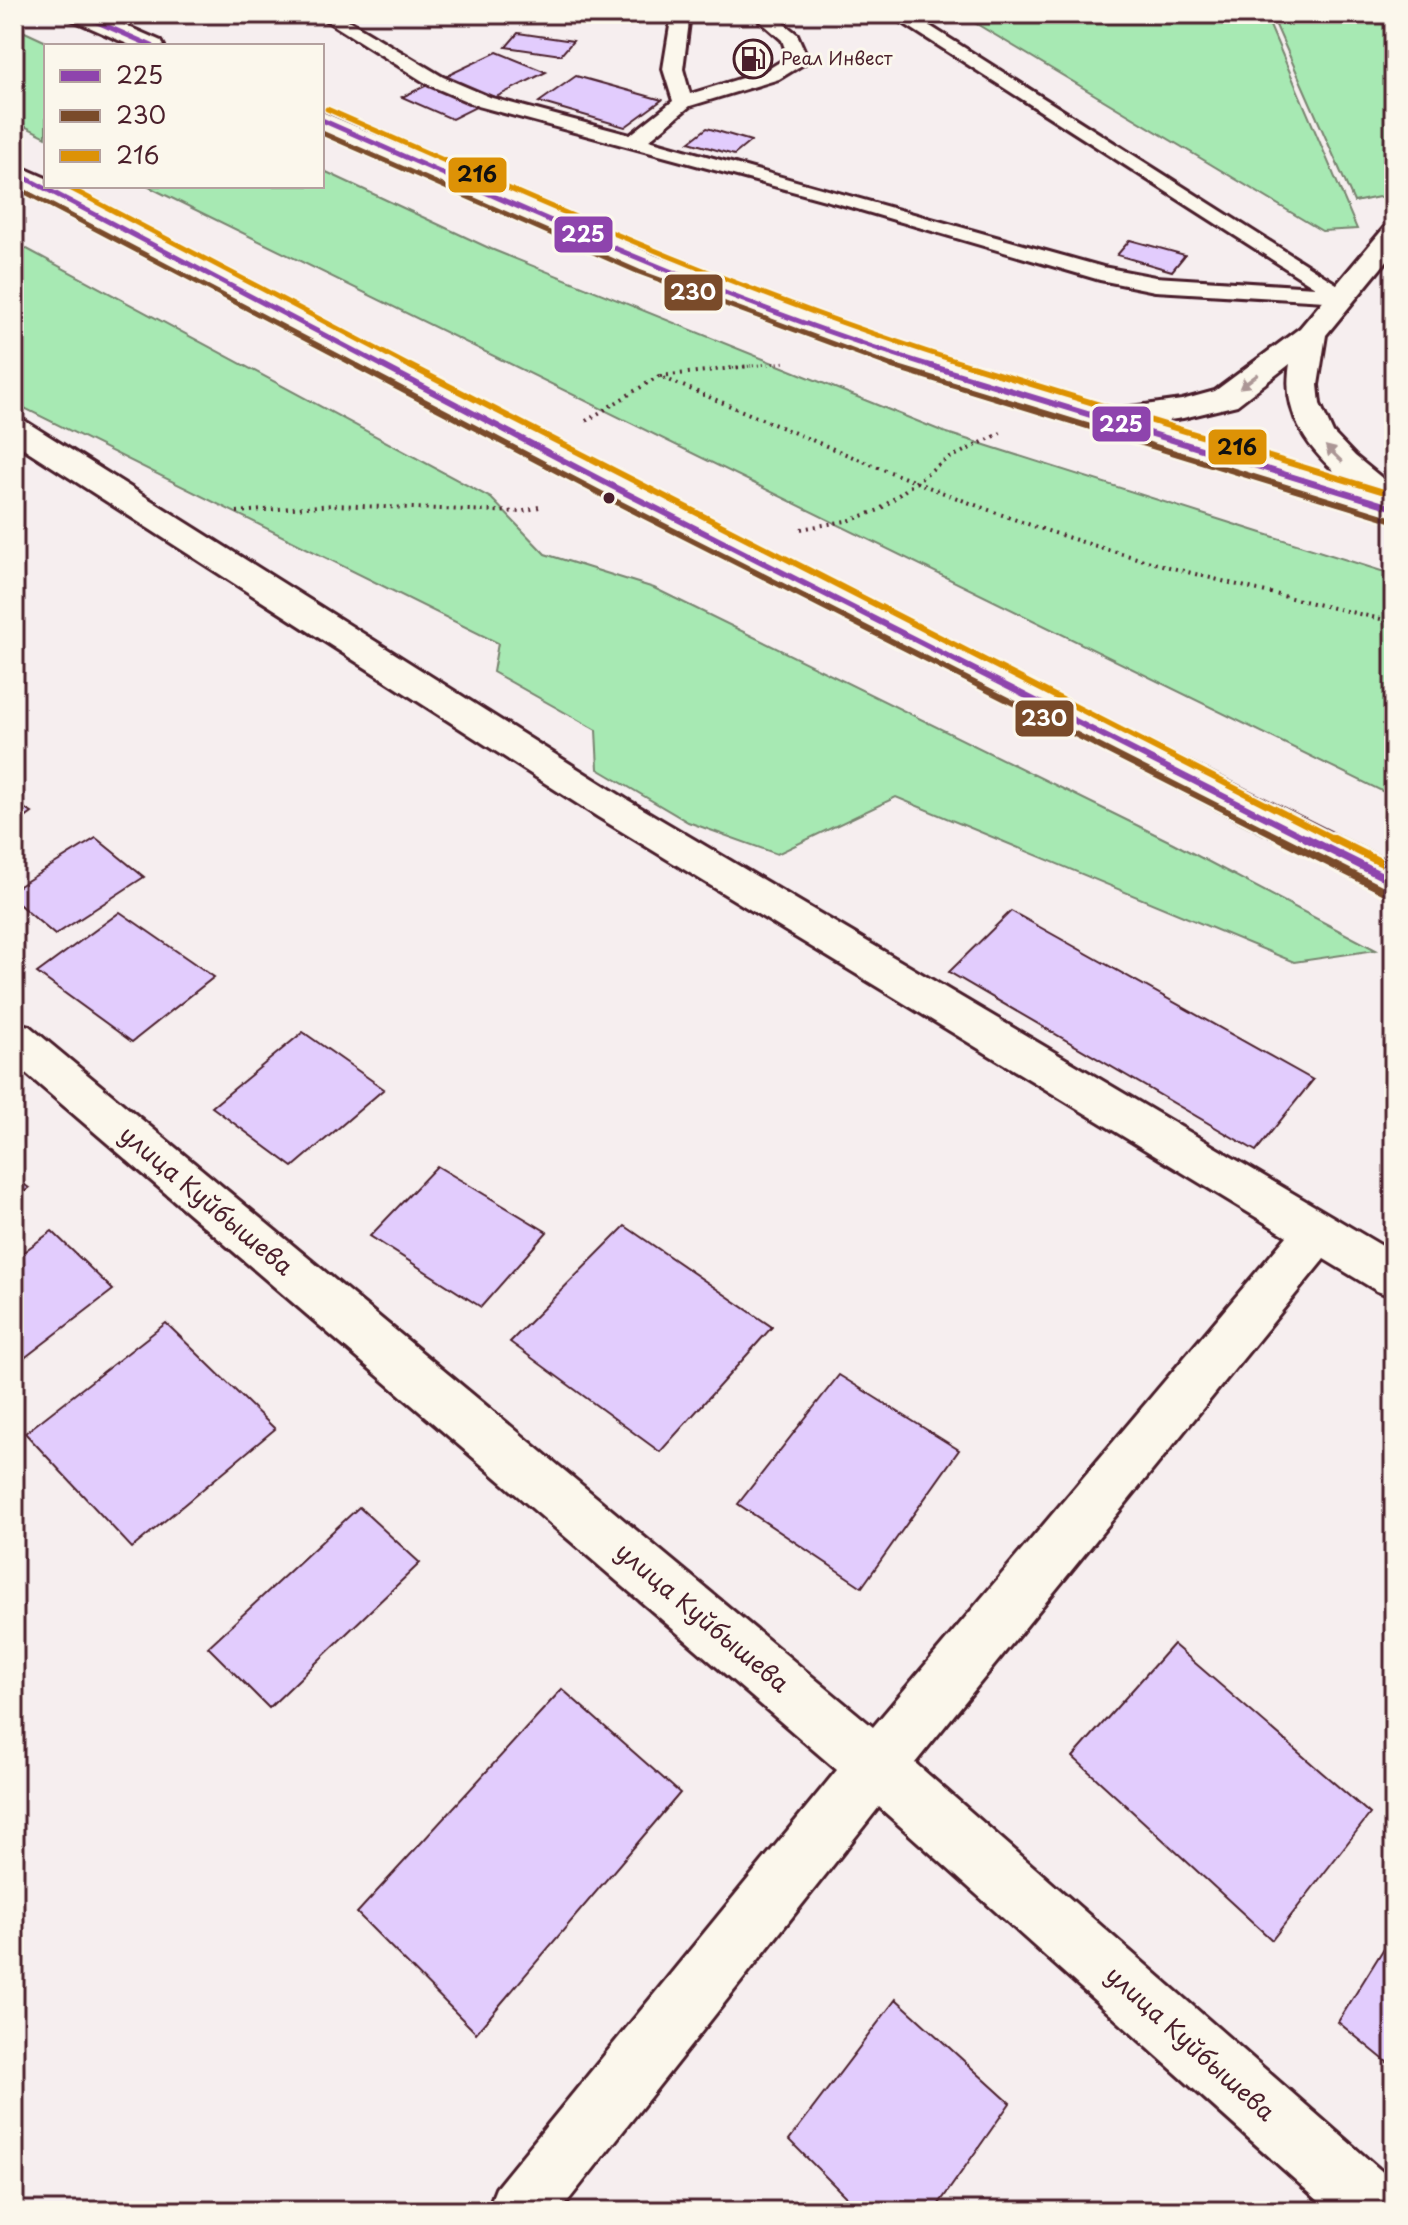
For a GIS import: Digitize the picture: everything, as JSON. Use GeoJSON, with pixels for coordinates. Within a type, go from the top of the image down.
{"type":"FeatureCollection","features":[{"type":"Feature","properties":{"kind":"main road"},"geometry":{"type":"LineString","coordinates":[[79,14],[147,44]]}},
{"type":"Feature","properties":{"kind":"main road"},"geometry":{"type":"LineString","coordinates":[[324,121],[644,261],[883,351],[1100,420],[1394,506]]}},
{"type":"Feature","properties":{"kind":"main road"},"geometry":{"type":"LineString","coordinates":[[14,172],[44,188]]}},
{"type":"Feature","properties":{"kind":"main road"},"geometry":{"type":"LineString","coordinates":[[44,188],[539,449],[1394,882]]}},
{"type":"Feature","properties":{"kind":"main road"},"geometry":{"type":"LineString","coordinates":[[1100,420],[1183,409],[1226,398],[1311,334],[1394,234]]}},
{"type":"Feature","properties":{"kind":"main road"},"geometry":{"type":"LineString","coordinates":[[1311,334],[1303,385],[1309,421],[1329,451],[1394,506]]}},
{"type":"Feature","properties":{"kind":"main road"},"geometry":{"type":"LineString","coordinates":[[14,428],[612,808],[1394,1277]]}},
{"type":"Feature","properties":{"kind":"main road","name":"улица Куйбышева"},"geometry":{"type":"LineString","coordinates":[[14,1038],[876,1766],[1378,2211]]}},
{"type":"Feature","properties":{"kind":"main road"},"geometry":{"type":"LineString","coordinates":[[519,2211],[876,1766],[1317,1233]]}},
{"type":"Feature","properties":{"kind":"lane"},"geometry":{"type":"LineString","coordinates":[[325,14],[436,81],[485,102],[1100,273],[1155,284],[1343,295]]}},
{"type":"Feature","properties":{"kind":"lane"},"geometry":{"type":"LineString","coordinates":[[681,14],[673,69],[683,102]]}},
{"type":"Feature","properties":{"kind":"lane"},"geometry":{"type":"LineString","coordinates":[[634,142],[683,102],[772,75],[798,59],[790,38],[761,14]]}},
{"type":"Feature","properties":{"kind":"lane"},"geometry":{"type":"LineString","coordinates":[[898,14],[1343,295]]}},
{"type":"Feature","properties":{"kind":"path"},"geometry":{"type":"LineString","coordinates":[[556,512],[543,506],[501,474],[659,376],[793,361]]}},
{"type":"Feature","properties":{"kind":"path"},"geometry":{"type":"LineString","coordinates":[[659,376],[916,482],[1099,547],[1316,605],[1394,622]]}},
{"type":"Feature","properties":{"kind":"path"},"geometry":{"type":"LineString","coordinates":[[723,543],[851,520],[879,510],[942,462],[1056,406]]}},
{"type":"Feature","properties":{"kind":"path"},"geometry":{"type":"LineString","coordinates":[[155,518],[333,505],[520,512],[543,506]]}},
{"type":"Feature","properties":{"kind":"green space"},"geometry":{"type":"Polygon","coordinates":[[[960,14],[1265,14],[1357,229],[1322,231],[960,14]]]}},
{"type":"Feature","properties":{"kind":"green space"},"geometry":{"type":"Polygon","coordinates":[[[1271,14],[1386,14],[1384,23],[1394,36],[1394,185],[1384,196],[1354,202],[1271,14]]]}},
{"type":"Feature","properties":{"kind":"green space"},"geometry":{"type":"Polygon","coordinates":[[[14,27],[51,44],[44,44],[44,136],[14,121],[14,27]]]}},
{"type":"Feature","properties":{"kind":"green space"},"geometry":{"type":"Polygon","coordinates":[[[324,171],[491,249],[944,432],[1394,575],[1394,797],[151,188],[324,188],[324,171]]]}},
{"type":"Feature","properties":{"kind":"green space"},"geometry":{"type":"Polygon","coordinates":[[[14,242],[491,498],[545,554],[654,588],[1173,843],[1376,950],[1294,962],[896,797],[777,854],[688,822],[598,769],[596,730],[493,672],[498,643],[14,403],[14,242]]]}},
{"type":"Feature","properties":{"kind":"building"},"geometry":{"type":"Polygon","coordinates":[[[518,33],[573,41],[561,55],[506,47],[518,33]]]}},
{"type":"Feature","properties":{"kind":"building"},"geometry":{"type":"Polygon","coordinates":[[[497,52],[546,72],[452,119],[402,97],[497,52]]]}},
{"type":"Feature","properties":{"kind":"building"},"geometry":{"type":"Polygon","coordinates":[[[576,76],[662,100],[625,127],[539,102],[576,76]]]}},
{"type":"Feature","properties":{"kind":"building"},"geometry":{"type":"Polygon","coordinates":[[[707,128],[751,141],[734,155],[689,142],[707,128]]]}},
{"type":"Feature","properties":{"kind":"building"},"geometry":{"type":"Polygon","coordinates":[[[1130,240],[1185,255],[1172,271],[1117,255],[1130,240]]]}},
{"type":"Feature","properties":{"kind":"building"},"geometry":{"type":"Polygon","coordinates":[[[14,802],[32,813],[14,826],[14,802]]]}},
{"type":"Feature","properties":{"kind":"building"},"geometry":{"type":"Polygon","coordinates":[[[96,838],[144,877],[55,935],[14,900],[14,889],[96,838]]]}},
{"type":"Feature","properties":{"kind":"building"},"geometry":{"type":"Polygon","coordinates":[[[1011,911],[1313,1080],[1256,1151],[949,972],[1011,911]]]}},
{"type":"Feature","properties":{"kind":"building"},"geometry":{"type":"Polygon","coordinates":[[[120,912],[214,977],[132,1042],[37,973],[120,912]]]}},
{"type":"Feature","properties":{"kind":"building"},"geometry":{"type":"Polygon","coordinates":[[[303,1032],[384,1089],[293,1167],[212,1107],[303,1032]]]}},
{"type":"Feature","properties":{"kind":"building"},"geometry":{"type":"Polygon","coordinates":[[[437,1166],[547,1232],[481,1307],[370,1236],[437,1166]]]}},
{"type":"Feature","properties":{"kind":"building"},"geometry":{"type":"Polygon","coordinates":[[[14,1177],[29,1188],[14,1200],[14,1177]]]}},
{"type":"Feature","properties":{"kind":"building"},"geometry":{"type":"Polygon","coordinates":[[[625,1226],[772,1327],[660,1452],[510,1342],[625,1226]]]}},
{"type":"Feature","properties":{"kind":"building"},"geometry":{"type":"Polygon","coordinates":[[[52,1231],[113,1290],[14,1366],[14,1259],[52,1231]]]}},
{"type":"Feature","properties":{"kind":"building"},"geometry":{"type":"Polygon","coordinates":[[[166,1323],[275,1429],[132,1548],[25,1433],[166,1323]]]}},
{"type":"Feature","properties":{"kind":"building"},"geometry":{"type":"Polygon","coordinates":[[[839,1375],[959,1450],[862,1587],[738,1504],[839,1375]]]}},
{"type":"Feature","properties":{"kind":"building"},"geometry":{"type":"Polygon","coordinates":[[[359,1507],[420,1563],[269,1708],[208,1647],[359,1507]]]}},
{"type":"Feature","properties":{"kind":"building"},"geometry":{"type":"Polygon","coordinates":[[[1173,1644],[1370,1814],[1272,1940],[1073,1757],[1173,1644]]]}},
{"type":"Feature","properties":{"kind":"building"},"geometry":{"type":"Polygon","coordinates":[[[562,1689],[680,1793],[476,2033],[357,1913],[562,1689]]]}},
{"type":"Feature","properties":{"kind":"building"},"geometry":{"type":"Polygon","coordinates":[[[1394,1932],[1394,2068],[1338,2022],[1394,1932]]]}},
{"type":"Feature","properties":{"kind":"building"},"geometry":{"type":"Polygon","coordinates":[[[896,1999],[1010,2103],[934,2211],[860,2211],[789,2140],[896,1999]]]}},
{"type":"Feature","properties":{"kind":"transit line","name":"225"},"geometry":{"type":"LineString","coordinates":[[79,14],[147,44]]}},
{"type":"Feature","properties":{"kind":"transit line","name":"216"},"geometry":{"type":"LineString","coordinates":[[327,109],[649,250],[887,340],[1394,495]]}},
{"type":"Feature","properties":{"kind":"transit line","name":"225"},"geometry":{"type":"LineString","coordinates":[[324,121],[644,261],[883,351],[1394,508]]}},
{"type":"Feature","properties":{"kind":"transit line","name":"230"},"geometry":{"type":"LineString","coordinates":[[324,134],[639,272],[879,362],[1390,519]]}},
{"type":"Feature","properties":{"kind":"transit line","name":"225"},"geometry":{"type":"LineString","coordinates":[[14,172],[44,188]]}},
{"type":"Feature","properties":{"kind":"transit line","name":"230"},"geometry":{"type":"LineString","coordinates":[[14,186],[607,497],[1389,893]]}},
{"type":"Feature","properties":{"kind":"transit line","name":"225"},"geometry":{"type":"LineString","coordinates":[[44,188],[612,486],[1394,882]]}},
{"type":"Feature","properties":{"kind":"transit line","name":"216"},"geometry":{"type":"LineString","coordinates":[[70,188],[618,475],[1394,869]]}},
{"type":"Feature","properties":{"kind":"place","name":"Реал Инвест"},"geometry":{"type":"Point","coordinates":[753,59]}}]}
